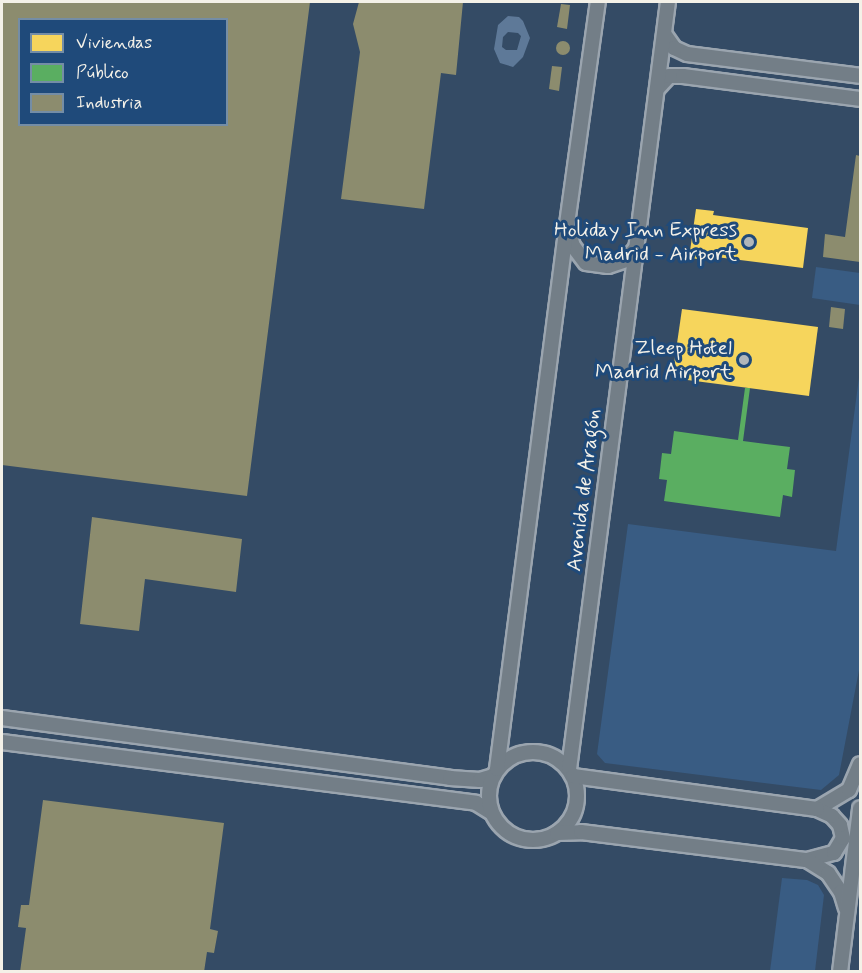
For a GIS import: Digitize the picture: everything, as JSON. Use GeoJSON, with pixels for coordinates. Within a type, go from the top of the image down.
{"type":"FeatureCollection","features":[{"type":"Feature","properties":{"kind":"street"},"geometry":{"type":"LineString","coordinates":[[2,718],[450,778],[480,780],[495,772],[507,759],[520,753],[533,751],[547,753],[571,773],[817,809],[832,816],[840,825],[843,838],[834,853],[807,860],[581,832],[557,833],[539,839],[520,838],[498,824],[492,813],[489,800],[495,772],[598,2]]}},
{"type":"Feature","properties":{"kind":"street","name":"Avenida de Aragón"},"geometry":{"type":"LineString","coordinates":[[571,773],[637,246],[666,36],[668,2]]}},
{"type":"Feature","properties":{"kind":"street"},"geometry":{"type":"LineString","coordinates":[[666,36],[674,48],[687,54],[861,76]]}},
{"type":"Feature","properties":{"kind":"street"},"geometry":{"type":"LineString","coordinates":[[658,88],[669,76],[683,76],[861,99]]}},
{"type":"Feature","properties":{"kind":"street"},"geometry":{"type":"LineString","coordinates":[[567,224],[573,246],[586,263],[608,266],[626,260],[637,246]]}},
{"type":"Feature","properties":{"kind":"street"},"geometry":{"type":"LineString","coordinates":[[2,742],[476,803],[492,813]]}},
{"type":"Feature","properties":{"kind":"street"},"geometry":{"type":"LineString","coordinates":[[817,809],[849,790],[861,764]]}},
{"type":"Feature","properties":{"kind":"street"},"geometry":{"type":"LineString","coordinates":[[557,833],[569,822],[575,808],[577,792],[571,773]]}},
{"type":"Feature","properties":{"kind":"street"},"geometry":{"type":"LineString","coordinates":[[840,972],[861,808]]}},
{"type":"Feature","properties":{"kind":"street"},"geometry":{"type":"LineString","coordinates":[[807,860],[828,873],[841,892],[847,912]]}},
{"type":"Feature","properties":{"kind":"shaded area"},"geometry":{"type":"Polygon","coordinates":[[[508,16],[519,17],[530,38],[523,57],[513,67],[500,63],[494,49],[498,25],[508,16]],[[508,32],[503,37],[502,47],[506,50],[517,50],[521,36],[518,33],[508,32]]]}},
{"type":"Feature","properties":{"kind":"shaded area"},"geometry":{"type":"Polygon","coordinates":[[[816,267],[860,273],[860,305],[812,298],[816,267]]]}},
{"type":"Feature","properties":{"kind":"shaded area"},"geometry":{"type":"Polygon","coordinates":[[[860,370],[860,665],[839,775],[821,790],[605,763],[597,754],[628,524],[836,551],[860,370]]]}},
{"type":"Feature","properties":{"kind":"shaded area"},"geometry":{"type":"Polygon","coordinates":[[[782,878],[807,880],[818,885],[824,895],[815,971],[770,971],[782,878]]]}},
{"type":"Feature","properties":{"kind":"building: Viviendas","name":"Holiday Inn Express Madrid - Airport"},"geometry":{"type":"Polygon","coordinates":[[[696,209],[714,211],[713,215],[808,228],[803,268],[708,256],[707,260],[689,258],[696,209]]]}},
{"type":"Feature","properties":{"kind":"building: Viviendas","name":"Zleep Hotel Madrid Airport"},"geometry":{"type":"Polygon","coordinates":[[[682,309],[818,327],[809,396],[672,378],[682,309]]]}},
{"type":"Feature","properties":{"kind":"building: Público"},"geometry":{"type":"Polygon","coordinates":[[[745,388],[750,388],[743,441],[790,447],[787,469],[795,470],[792,497],[783,495],[780,517],[664,501],[667,480],[659,479],[662,453],[671,454],[674,431],[738,440],[745,388]]]}},
{"type":"Feature","properties":{"kind":"building: Industria"},"geometry":{"type":"Polygon","coordinates":[[[2,2],[310,2],[247,496],[2,465],[2,2]]]}},
{"type":"Feature","properties":{"kind":"building: Industria"},"geometry":{"type":"Polygon","coordinates":[[[359,2],[463,2],[456,75],[441,73],[424,209],[341,199],[360,52],[353,24],[359,2]]]}},
{"type":"Feature","properties":{"kind":"building: Industria"},"geometry":{"type":"Polygon","coordinates":[[[561,4],[570,5],[567,29],[557,27],[561,4]]]}},
{"type":"Feature","properties":{"kind":"building: Industria"},"geometry":{"type":"Polygon","coordinates":[[[563,41],[568,43],[570,48],[568,53],[563,55],[558,53],[556,48],[558,43],[563,41]]]}},
{"type":"Feature","properties":{"kind":"building: Industria"},"geometry":{"type":"Polygon","coordinates":[[[552,66],[562,67],[559,91],[549,89],[552,66]]]}},
{"type":"Feature","properties":{"kind":"building: Industria"},"geometry":{"type":"Polygon","coordinates":[[[856,155],[860,156],[860,262],[823,257],[825,234],[845,237],[856,155]]]}},
{"type":"Feature","properties":{"kind":"building: Industria"},"geometry":{"type":"Polygon","coordinates":[[[831,307],[845,309],[843,329],[829,327],[831,307]]]}},
{"type":"Feature","properties":{"kind":"building: Industria"},"geometry":{"type":"Polygon","coordinates":[[[92,517],[242,539],[236,592],[145,579],[139,631],[80,624],[92,517]]]}},
{"type":"Feature","properties":{"kind":"building: Industria"},"geometry":{"type":"Polygon","coordinates":[[[43,800],[224,823],[210,929],[218,931],[214,953],[207,952],[204,972],[20,972],[26,928],[18,927],[21,905],[29,905],[43,800]]]}},
{"type":"Feature","properties":{"kind":"place","name":"Holiday Inn Express Madrid - Airport"},"geometry":{"type":"Point","coordinates":[749,242]}},
{"type":"Feature","properties":{"kind":"place","name":"Zleep Hotel Madrid Airport"},"geometry":{"type":"Point","coordinates":[744,360]}}]}
